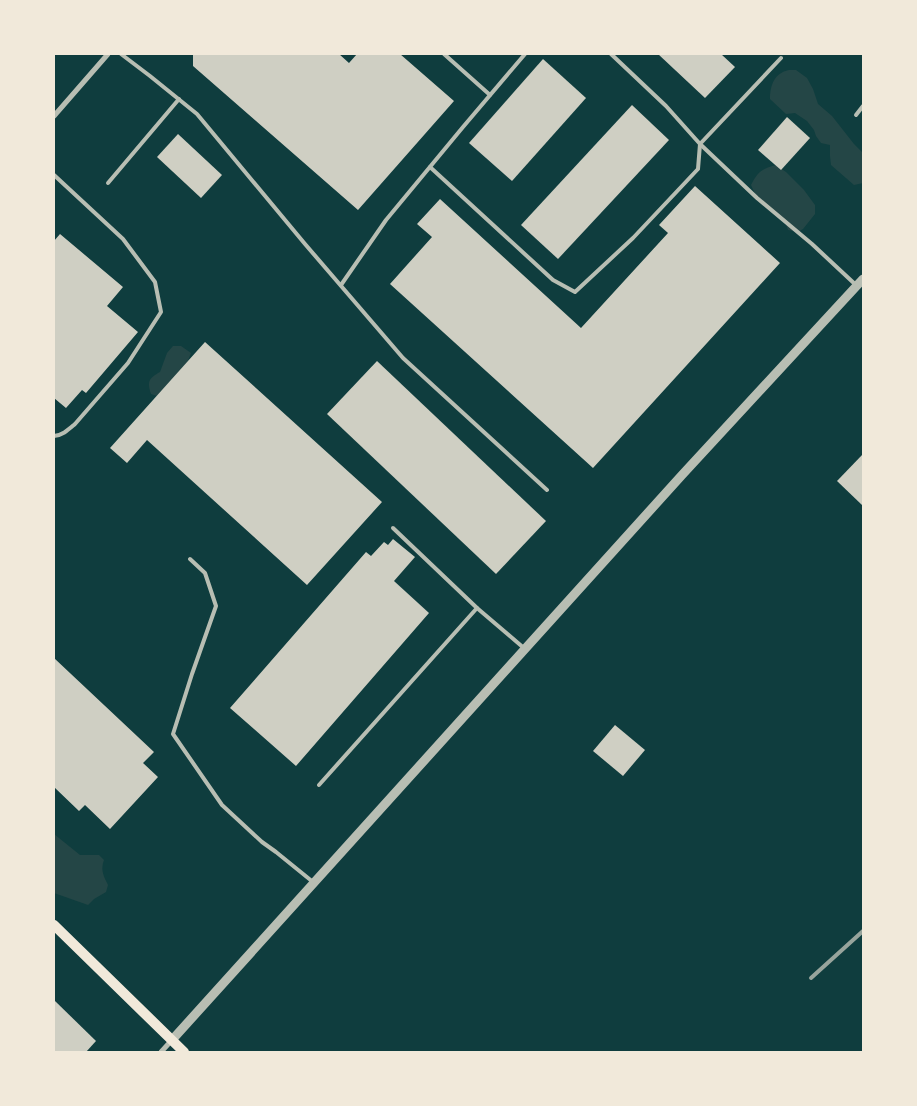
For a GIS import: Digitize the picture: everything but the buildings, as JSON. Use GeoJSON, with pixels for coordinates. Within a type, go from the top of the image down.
{"type":"FeatureCollection","features":[{"type":"Feature","properties":{"kind":"main road"},"geometry":{"type":"LineString","coordinates":[[54,925],[184,1052]]}},
{"type":"Feature","properties":{"kind":"street"},"geometry":{"type":"LineString","coordinates":[[54,116],[108,54]]}},
{"type":"Feature","properties":{"kind":"street"},"geometry":{"type":"LineString","coordinates":[[161,1052],[688,468],[860,283]]}},
{"type":"Feature","properties":{"kind":"lane"},"geometry":{"type":"LineString","coordinates":[[120,54],[197,114],[403,358],[548,490]]}},
{"type":"Feature","properties":{"kind":"lane"},"geometry":{"type":"LineString","coordinates":[[444,54],[490,95]]}},
{"type":"Feature","properties":{"kind":"lane"},"geometry":{"type":"LineString","coordinates":[[341,285],[386,220],[525,54]]}},
{"type":"Feature","properties":{"kind":"lane"},"geometry":{"type":"LineString","coordinates":[[611,54],[666,106],[700,144],[757,198],[860,283]]}},
{"type":"Feature","properties":{"kind":"lane"},"geometry":{"type":"LineString","coordinates":[[430,167],[553,280],[575,292],[633,238],[698,169],[700,144],[781,58]]}},
{"type":"Feature","properties":{"kind":"lane"},"geometry":{"type":"LineString","coordinates":[[108,183],[179,100]]}},
{"type":"Feature","properties":{"kind":"lane"},"geometry":{"type":"LineString","coordinates":[[856,115],[863,106]]}},
{"type":"Feature","properties":{"kind":"lane"},"geometry":{"type":"LineString","coordinates":[[54,175],[123,239],[155,282],[160,312],[128,364],[68,431],[54,436]]}},
{"type":"Feature","properties":{"kind":"lane"},"geometry":{"type":"LineString","coordinates":[[393,528],[477,608],[525,649]]}},
{"type":"Feature","properties":{"kind":"lane"},"geometry":{"type":"LineString","coordinates":[[190,559],[205,573],[216,606],[173,734],[222,805],[262,842],[315,883]]}},
{"type":"Feature","properties":{"kind":"lane"},"geometry":{"type":"LineString","coordinates":[[319,785],[477,608]]}},
{"type":"Feature","properties":{"kind":"shaded area"},"geometry":{"type":"Polygon","coordinates":[[[789,70],[796,70],[807,78],[818,104],[832,116],[863,153],[863,183],[854,185],[831,165],[830,145],[821,143],[807,121],[795,113],[786,114],[770,99],[771,89],[776,77],[789,70]]]}},
{"type":"Feature","properties":{"kind":"shaded area"},"geometry":{"type":"Polygon","coordinates":[[[776,165],[804,190],[815,205],[815,214],[803,229],[798,232],[788,230],[785,221],[757,198],[751,185],[760,172],[776,165]]]}},
{"type":"Feature","properties":{"kind":"shaded area"},"geometry":{"type":"Polygon","coordinates":[[[173,346],[181,346],[191,353],[187,363],[157,396],[151,394],[150,380],[160,372],[167,353],[173,346]]]}},
{"type":"Feature","properties":{"kind":"shaded area"},"geometry":{"type":"Polygon","coordinates":[[[54,834],[80,855],[99,855],[104,860],[102,870],[108,885],[106,892],[88,905],[54,893],[54,834]]]}},
{"type":"Feature","properties":{"kind":"railway"},"geometry":{"type":"LineString","coordinates":[[811,978],[863,931]]}}]}
